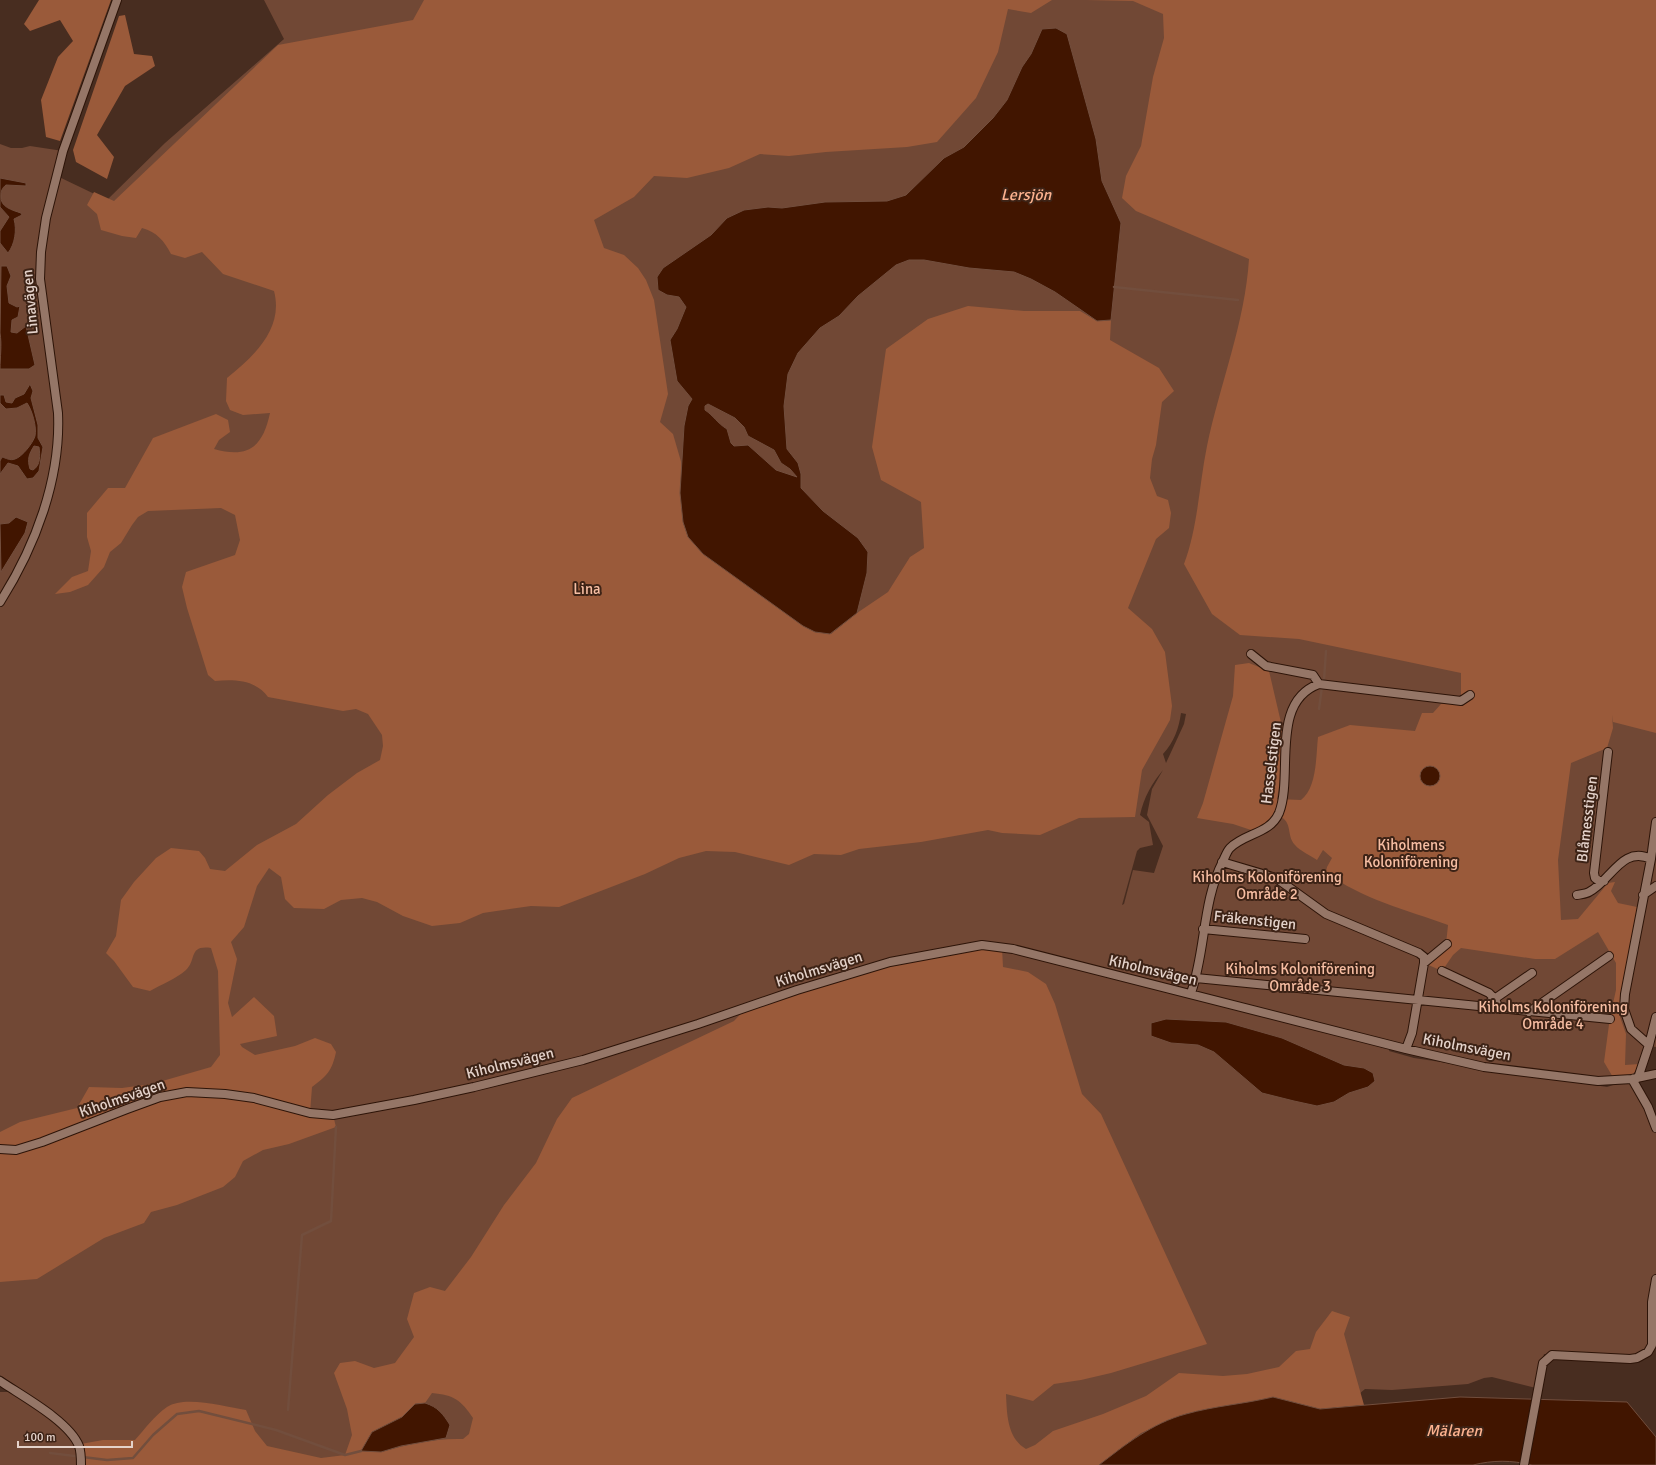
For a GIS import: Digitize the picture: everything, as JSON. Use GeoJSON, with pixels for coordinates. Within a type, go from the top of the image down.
{"type":"FeatureCollection","features":[{"type":"Feature","properties":{"kind":"street","name":"Linavägen"},"geometry":{"type":"LineString","coordinates":[[0,602],[28,551],[40,518],[55,465],[58,413],[40,279],[41,252],[46,218],[64,150],[117,0]]}},
{"type":"Feature","properties":{"kind":"street"},"geometry":{"type":"LineString","coordinates":[[1251,654],[1266,666],[1313,675],[1319,684],[1461,701],[1470,695]]}},
{"type":"Feature","properties":{"kind":"street","name":"Hasselstigen"},"geometry":{"type":"LineString","coordinates":[[1191,993],[1196,978],[1203,929],[1211,895],[1222,862],[1230,848],[1262,831],[1272,823],[1279,813],[1283,792],[1288,730],[1292,710],[1305,692],[1319,684]]}},
{"type":"Feature","properties":{"kind":"street","name":"Blåmesstigen"},"geometry":{"type":"LineString","coordinates":[[1604,881],[1599,881],[1595,878],[1594,873],[1608,752]]}},
{"type":"Feature","properties":{"kind":"street"},"geometry":{"type":"LineString","coordinates":[[1649,1045],[1631,1029],[1624,1009],[1625,994],[1651,859],[1656,822]]}},
{"type":"Feature","properties":{"kind":"street","name":"Blåmesstigen"},"geometry":{"type":"LineString","coordinates":[[1577,895],[1589,892],[1604,881],[1629,857],[1640,854],[1651,859]]}},
{"type":"Feature","properties":{"kind":"street"},"geometry":{"type":"LineString","coordinates":[[1222,862],[1276,878],[1326,914],[1424,956],[1412,1033],[1406,1049]]}},
{"type":"Feature","properties":{"kind":"street"},"geometry":{"type":"LineString","coordinates":[[1643,895],[1656,886]]}},
{"type":"Feature","properties":{"kind":"street","name":"Fräkenstigen"},"geometry":{"type":"LineString","coordinates":[[1203,929],[1305,939]]}},
{"type":"Feature","properties":{"kind":"street"},"geometry":{"type":"LineString","coordinates":[[1424,963],[1446,944]]}},
{"type":"Feature","properties":{"kind":"street","name":"Kiholmsvägen"},"geometry":{"type":"LineString","coordinates":[[0,1149],[16,1150],[42,1142],[160,1097],[187,1092],[225,1094],[254,1098],[310,1113],[333,1115],[421,1098],[474,1087],[583,1060],[698,1024],[796,990],[890,962],[982,946],[1013,949],[1104,973],[1191,993],[1406,1049],[1484,1067],[1598,1081],[1635,1079],[1656,1074]]}},
{"type":"Feature","properties":{"kind":"street"},"geometry":{"type":"LineString","coordinates":[[1529,1012],[1609,956]]}},
{"type":"Feature","properties":{"kind":"street"},"geometry":{"type":"LineString","coordinates":[[1442,971],[1489,993],[1495,999],[1499,1009]]}},
{"type":"Feature","properties":{"kind":"street"},"geometry":{"type":"LineString","coordinates":[[1483,1007],[1532,973]]}},
{"type":"Feature","properties":{"kind":"street"},"geometry":{"type":"LineString","coordinates":[[1196,978],[1610,1020]]}},
{"type":"Feature","properties":{"kind":"street"},"geometry":{"type":"LineString","coordinates":[[1656,1018],[1649,1045],[1635,1079],[1656,1128]]}},
{"type":"Feature","properties":{"kind":"street"},"geometry":{"type":"LineString","coordinates":[[1524,1464],[1543,1363],[1552,1355],[1630,1359],[1637,1358],[1648,1352],[1652,1345],[1652,1302],[1656,1279]]}},
{"type":"Feature","properties":{"kind":"street"},"geometry":{"type":"LineString","coordinates":[[0,1381],[43,1409],[70,1432],[80,1449],[81,1465]]}},
{"type":"Feature","properties":{"kind":"green space"},"geometry":{"type":"Polygon","coordinates":[[[39,0],[111,0],[60,141],[46,137],[41,100],[58,57],[73,41],[60,20],[30,31],[24,24],[39,0]]]}},
{"type":"Feature","properties":{"kind":"green space","name":"Lina"},"geometry":{"type":"Polygon","coordinates":[[[264,0],[1656,0],[1656,1047],[1649,1046],[1634,1073],[1614,1079],[1484,1063],[1391,1043],[1389,1051],[1414,1058],[1607,1087],[1632,1079],[1656,1129],[1656,1279],[1652,1345],[1637,1358],[1544,1354],[1536,1388],[1492,1377],[1484,1378],[1468,1384],[1392,1390],[1365,1389],[1359,1394],[1088,1465],[85,1465],[84,1447],[71,1428],[34,1398],[0,1375],[0,144],[11,148],[30,146],[63,151],[57,176],[107,200],[165,143],[284,39],[264,0]],[[1181,713],[1175,735],[1163,754],[1166,763],[1184,724],[1186,714],[1181,713]],[[1163,770],[1149,791],[1140,815],[1149,822],[1153,845],[1140,848],[1137,851],[1122,905],[1124,904],[1133,870],[1154,873],[1163,846],[1147,815],[1152,789],[1163,770]]]}},
{"type":"Feature","properties":{"kind":"green space"},"geometry":{"type":"Polygon","coordinates":[[[424,0],[1052,0],[1031,13],[1008,9],[998,52],[976,98],[937,142],[907,147],[789,156],[760,154],[729,168],[687,178],[654,176],[634,197],[594,220],[604,248],[624,255],[638,268],[646,280],[654,300],[668,394],[660,422],[673,434],[682,465],[680,493],[703,554],[831,634],[857,613],[888,592],[910,557],[924,548],[921,502],[881,480],[872,447],[886,349],[928,319],[968,306],[1024,311],[1080,311],[1097,321],[1111,320],[1110,340],[1159,368],[1174,391],[1162,402],[1150,478],[1157,496],[1168,500],[1171,513],[1169,528],[1156,539],[1128,608],[1152,629],[1165,652],[1172,706],[1170,720],[1142,770],[1135,817],[1079,818],[1040,835],[1002,833],[988,830],[921,842],[859,849],[841,855],[814,854],[789,865],[735,852],[706,851],[679,858],[645,874],[559,907],[531,906],[483,913],[460,923],[432,926],[403,916],[377,902],[362,898],[341,900],[324,909],[294,908],[285,899],[281,877],[269,868],[257,886],[244,927],[231,942],[237,959],[228,1003],[232,1017],[254,997],[274,1016],[277,1036],[240,1044],[242,1047],[255,1055],[295,1046],[315,1038],[331,1044],[336,1052],[333,1064],[322,1080],[312,1087],[310,1113],[333,1115],[336,1127],[289,1144],[263,1150],[243,1161],[235,1177],[223,1187],[177,1205],[151,1212],[144,1223],[104,1238],[37,1279],[0,1282],[0,1132],[20,1122],[77,1108],[89,1087],[122,1088],[152,1084],[211,1067],[220,1055],[218,971],[211,948],[199,949],[196,951],[186,970],[173,979],[150,991],[133,987],[114,961],[106,953],[116,936],[121,900],[134,882],[156,858],[171,848],[199,851],[205,858],[210,869],[225,871],[257,845],[296,824],[328,795],[357,773],[380,760],[383,746],[382,735],[368,714],[356,709],[343,711],[268,697],[263,691],[251,684],[230,680],[215,681],[208,675],[182,587],[186,572],[235,555],[240,540],[235,515],[221,508],[148,511],[138,517],[121,543],[110,552],[104,567],[88,585],[70,592],[55,594],[72,577],[88,571],[91,551],[87,537],[87,513],[108,488],[125,488],[153,438],[216,414],[228,420],[230,432],[219,440],[214,449],[226,452],[245,451],[258,442],[263,434],[270,413],[243,415],[230,410],[226,401],[227,378],[256,351],[271,329],[275,318],[276,305],[274,291],[223,274],[202,252],[185,258],[171,254],[160,238],[152,232],[142,228],[136,238],[101,230],[97,214],[87,205],[94,192],[114,201],[278,45],[413,20],[424,0]]]}},
{"type":"Feature","properties":{"kind":"green space","name":"Kiholmens Koloniförening"},"geometry":{"type":"Polygon","coordinates":[[[1086,0],[1656,0],[1656,733],[1613,722],[1612,715],[1613,728],[1607,748],[1571,763],[1558,860],[1561,920],[1578,919],[1608,883],[1615,882],[1611,891],[1618,903],[1637,907],[1620,1017],[1626,1034],[1625,1065],[1640,1064],[1634,1073],[1614,1079],[1604,1062],[1610,1017],[1616,990],[1616,963],[1598,932],[1555,959],[1535,959],[1461,948],[1453,955],[1442,971],[1424,963],[1446,944],[1448,925],[1369,897],[1354,890],[1326,872],[1332,858],[1323,850],[1317,860],[1295,845],[1290,836],[1289,828],[1285,820],[1281,817],[1275,814],[1271,820],[1254,831],[1233,824],[1197,818],[1203,803],[1233,696],[1235,665],[1249,663],[1269,671],[1283,731],[1281,773],[1277,799],[1301,800],[1306,795],[1313,780],[1318,737],[1350,725],[1415,731],[1422,713],[1433,713],[1441,704],[1461,701],[1461,673],[1299,639],[1240,635],[1212,614],[1184,564],[1189,550],[1195,521],[1204,461],[1212,423],[1243,306],[1249,259],[1136,211],[1122,198],[1126,176],[1141,146],[1153,77],[1164,38],[1163,14],[1133,1],[1086,0]],[[1428,767],[1421,773],[1421,780],[1425,785],[1437,784],[1440,778],[1434,767],[1428,767]]]}},
{"type":"Feature","properties":{"kind":"green space"},"geometry":{"type":"Polygon","coordinates":[[[125,15],[134,54],[152,56],[155,66],[125,86],[97,135],[114,157],[107,179],[76,162],[73,150],[119,16],[125,15]]]}},
{"type":"Feature","properties":{"kind":"green space"},"geometry":{"type":"Polygon","coordinates":[[[982,945],[1002,948],[1003,967],[1028,972],[1046,984],[1055,1004],[1082,1094],[1101,1114],[1207,1344],[1111,1373],[1054,1384],[1033,1401],[1006,1394],[1009,1425],[1015,1439],[1020,1444],[1026,1449],[1035,1445],[1053,1431],[1103,1414],[1146,1396],[1179,1373],[1223,1376],[1247,1374],[1279,1367],[1296,1351],[1310,1349],[1316,1332],[1332,1311],[1350,1317],[1344,1334],[1364,1405],[1320,1409],[1273,1397],[1245,1404],[1185,1414],[1141,1433],[1099,1465],[81,1465],[75,1445],[103,1440],[135,1440],[154,1418],[167,1407],[184,1402],[205,1403],[246,1410],[255,1431],[267,1446],[321,1458],[345,1455],[352,1435],[347,1409],[334,1373],[340,1363],[355,1361],[374,1368],[395,1363],[414,1337],[407,1319],[414,1293],[430,1287],[445,1291],[471,1257],[504,1205],[536,1163],[557,1119],[572,1098],[734,1021],[748,1006],[890,962],[982,945]],[[432,1393],[425,1403],[415,1404],[402,1417],[372,1432],[381,1452],[422,1442],[442,1439],[463,1439],[469,1434],[473,1418],[465,1407],[451,1397],[432,1393]]]}},
{"type":"Feature","properties":{"kind":"green space"},"geometry":{"type":"Polygon","coordinates":[[[0,1392],[11,1392],[58,1424],[75,1445],[81,1465],[0,1465],[0,1392]]]}},
{"type":"Feature","properties":{"kind":"water","name":"Lersjön"},"geometry":{"type":"Polygon","coordinates":[[[1056,28],[1067,34],[1096,139],[1102,181],[1121,223],[1111,320],[1097,321],[1055,292],[1014,272],[969,268],[924,260],[909,260],[896,265],[858,296],[839,316],[820,328],[798,353],[788,374],[784,406],[787,449],[798,463],[801,474],[801,488],[823,511],[858,538],[868,552],[867,573],[857,613],[830,634],[815,632],[803,626],[703,554],[688,537],[683,522],[680,493],[684,426],[688,406],[692,399],[677,381],[670,340],[677,329],[686,307],[679,297],[667,295],[658,290],[657,277],[663,268],[711,235],[727,218],[744,210],[768,207],[782,208],[825,202],[887,201],[906,195],[944,158],[964,147],[993,118],[1007,100],[1042,29],[1056,28]],[[708,404],[705,406],[705,410],[727,429],[731,443],[734,446],[748,445],[776,470],[797,477],[790,469],[781,463],[774,450],[748,436],[744,427],[735,418],[708,404]]]}},
{"type":"Feature","properties":{"kind":"water"},"geometry":{"type":"Polygon","coordinates":[[[0,178],[26,183],[26,186],[6,185],[1,194],[2,203],[10,209],[21,213],[22,215],[14,219],[15,237],[8,253],[0,243],[0,231],[9,217],[0,207],[0,178]]]}},
{"type":"Feature","properties":{"kind":"water"},"geometry":{"type":"Polygon","coordinates":[[[1,266],[7,266],[11,276],[7,286],[9,303],[17,307],[20,306],[18,317],[12,320],[11,332],[17,333],[26,326],[35,365],[29,369],[0,369],[1,266]]]}},
{"type":"Feature","properties":{"kind":"water"},"geometry":{"type":"Polygon","coordinates":[[[30,384],[33,391],[31,398],[38,425],[38,438],[43,447],[39,471],[33,478],[27,479],[18,466],[8,463],[0,474],[0,461],[2,457],[11,460],[21,456],[35,436],[35,428],[34,419],[27,403],[17,408],[6,409],[0,403],[0,395],[4,395],[6,402],[12,403],[15,398],[24,394],[30,384]],[[34,446],[29,457],[30,469],[33,470],[39,463],[39,447],[34,446]]]}},
{"type":"Feature","properties":{"kind":"water"},"geometry":{"type":"Polygon","coordinates":[[[16,517],[28,522],[25,533],[1,572],[0,524],[9,523],[16,517]]]}},
{"type":"Feature","properties":{"kind":"water"},"geometry":{"type":"Polygon","coordinates":[[[1430,766],[1437,769],[1440,776],[1437,783],[1430,786],[1423,783],[1420,776],[1423,769],[1430,766]]]}},
{"type":"Feature","properties":{"kind":"water"},"geometry":{"type":"Polygon","coordinates":[[[1166,1019],[1226,1022],[1282,1038],[1344,1065],[1364,1068],[1373,1073],[1375,1081],[1368,1087],[1349,1093],[1334,1102],[1317,1106],[1262,1093],[1214,1052],[1198,1045],[1171,1043],[1151,1036],[1151,1023],[1166,1019]]]}},
{"type":"Feature","properties":{"kind":"water","name":"Mälaren"},"geometry":{"type":"Polygon","coordinates":[[[1273,1397],[1320,1409],[1460,1397],[1627,1402],[1656,1437],[1656,1465],[1532,1465],[1502,1461],[1473,1465],[1099,1465],[1140,1435],[1174,1418],[1207,1409],[1273,1397]]]}},
{"type":"Feature","properties":{"kind":"water"},"geometry":{"type":"Polygon","coordinates":[[[425,1403],[440,1411],[450,1425],[446,1438],[401,1446],[381,1452],[361,1451],[372,1432],[402,1417],[415,1404],[425,1403]]]}},
{"type":"Feature","properties":{"kind":"waterway"},"geometry":{"type":"LineString","coordinates":[[1114,287],[1238,300]]}},
{"type":"Feature","properties":{"kind":"waterway"},"geometry":{"type":"LineString","coordinates":[[1324,680],[1326,651]]}},
{"type":"Feature","properties":{"kind":"waterway"},"geometry":{"type":"LineString","coordinates":[[1319,709],[1322,687]]}},
{"type":"Feature","properties":{"kind":"waterway"},"geometry":{"type":"LineString","coordinates":[[288,1410],[302,1235],[331,1221],[336,1127]]}},
{"type":"Feature","properties":{"kind":"waterway"},"geometry":{"type":"LineString","coordinates":[[50,1453],[107,1460],[133,1458],[153,1435],[177,1414],[199,1411],[276,1430],[345,1455],[361,1451]]}},
{"type":"Feature","properties":{"kind":"park label","name":"Kiholms Koloniförening Område 2"},"geometry":{"type":"Point","coordinates":[1267,886]}},
{"type":"Feature","properties":{"kind":"park label","name":"Kiholms Koloniförening Område 3"},"geometry":{"type":"Point","coordinates":[1300,978]}},
{"type":"Feature","properties":{"kind":"park label","name":"Kiholms Koloniförening Område 4"},"geometry":{"type":"Point","coordinates":[1553,1016]}}]}
